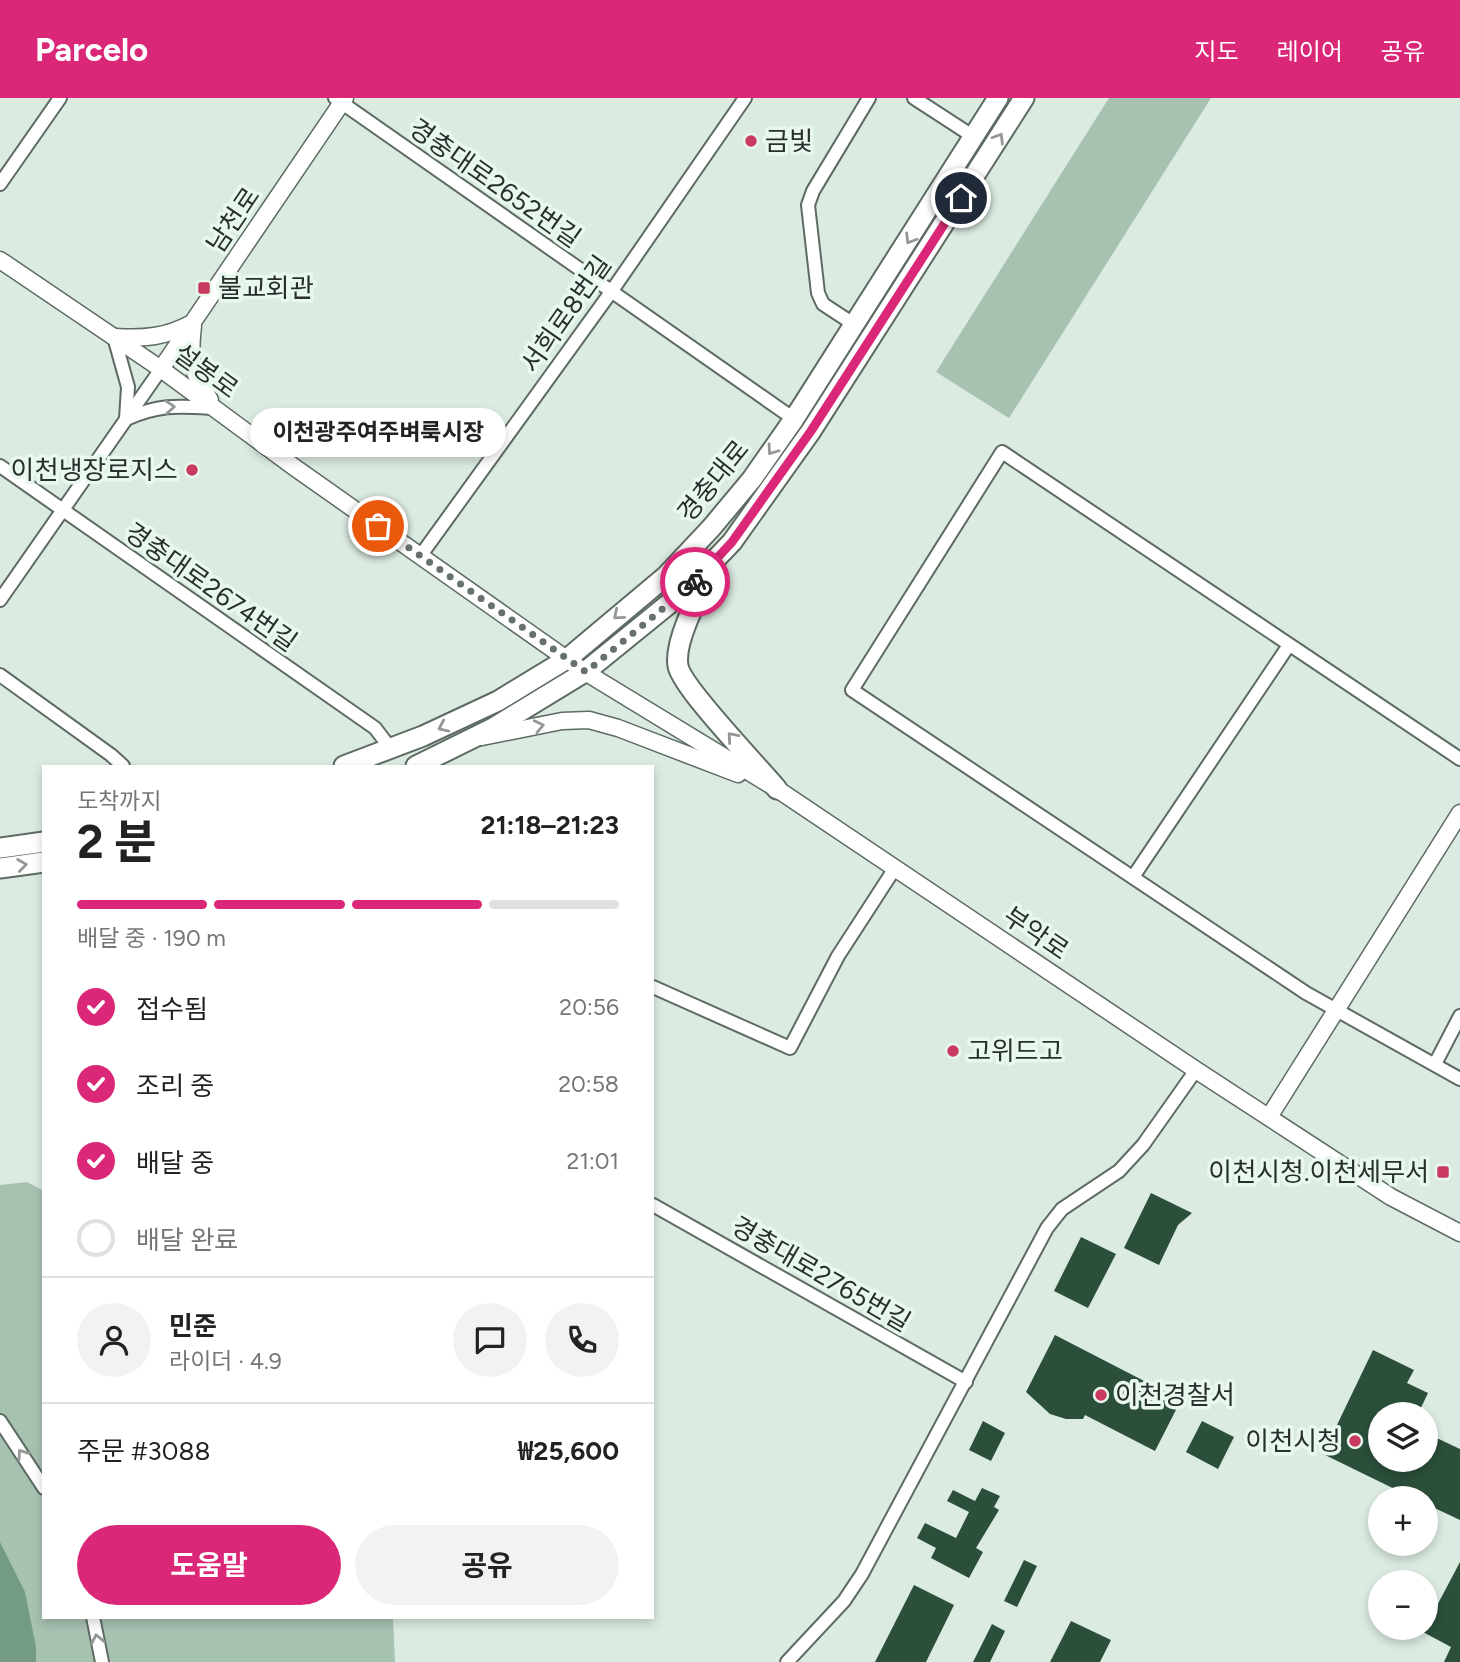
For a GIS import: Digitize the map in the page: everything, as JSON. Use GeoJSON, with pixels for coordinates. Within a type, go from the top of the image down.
{"type":"FeatureCollection","features":[{"type":"Feature","properties":{"kind":"main road","name":"경충대로"},"geometry":{"type":"LineString","coordinates":[[347,765],[391,749],[479,710],[567,659],[666,576],[728,508],[794,419],[998,98]]}},
{"type":"Feature","properties":{"kind":"main road","name":"경충대로"},"geometry":{"type":"LineString","coordinates":[[418,765],[472,739],[586,672],[686,590],[732,542],[811,431],[1024,98]]}},
{"type":"Feature","properties":{"kind":"main road"},"geometry":{"type":"LineString","coordinates":[[732,542],[695,601],[681,640],[678,666],[690,688],[777,789]]}},
{"type":"Feature","properties":{"kind":"main road"},"geometry":{"type":"LineString","coordinates":[[0,848],[42,842]]}},
{"type":"Feature","properties":{"kind":"main road"},"geometry":{"type":"LineString","coordinates":[[0,868],[42,862]]}},
{"type":"Feature","properties":{"kind":"street"},"geometry":{"type":"LineString","coordinates":[[0,184],[60,98]]}},
{"type":"Feature","properties":{"kind":"street","name":"서희로8번길"},"geometry":{"type":"LineString","coordinates":[[421,555],[611,292],[745,98]]}},
{"type":"Feature","properties":{"kind":"street"},"geometry":{"type":"LineString","coordinates":[[855,325],[823,304],[818,293],[808,205],[813,191],[869,98]]}},
{"type":"Feature","properties":{"kind":"street"},"geometry":{"type":"LineString","coordinates":[[914,98],[974,138]]}},
{"type":"Feature","properties":{"kind":"street","name":"경충대로2652번길"},"geometry":{"type":"LineString","coordinates":[[341,100],[794,419]]}},
{"type":"Feature","properties":{"kind":"street","name":"남천로"},"geometry":{"type":"LineString","coordinates":[[162,369],[341,100]]}},
{"type":"Feature","properties":{"kind":"street","name":"설봉로"},"geometry":{"type":"LineString","coordinates":[[0,260],[162,369],[294,467],[586,672]]}},
{"type":"Feature","properties":{"kind":"street"},"geometry":{"type":"LineString","coordinates":[[127,419],[128,387],[114,337],[145,339],[174,333],[194,322]]}},
{"type":"Feature","properties":{"kind":"street"},"geometry":{"type":"LineString","coordinates":[[194,322],[190,355],[198,382],[215,408]]}},
{"type":"Feature","properties":{"kind":"street"},"geometry":{"type":"LineString","coordinates":[[0,600],[162,369]]}},
{"type":"Feature","properties":{"kind":"street"},"geometry":{"type":"LineString","coordinates":[[127,419],[147,410],[173,405],[215,408]]}},
{"type":"Feature","properties":{"kind":"street"},"geometry":{"type":"LineString","coordinates":[[1460,759],[1002,452],[852,690],[1306,993],[1460,1079]]}},
{"type":"Feature","properties":{"kind":"street","name":"경충대로2674번길"},"geometry":{"type":"LineString","coordinates":[[0,466],[374,728],[391,749]]}},
{"type":"Feature","properties":{"kind":"street"},"geometry":{"type":"LineString","coordinates":[[1133,877],[1289,645]]}},
{"type":"Feature","properties":{"kind":"street","name":"부악로"},"geometry":{"type":"LineString","coordinates":[[586,672],[777,789],[1196,1070],[1391,1196],[1460,1233]]}},
{"type":"Feature","properties":{"kind":"street"},"geometry":{"type":"LineString","coordinates":[[0,675],[122,765]]}},
{"type":"Feature","properties":{"kind":"street"},"geometry":{"type":"LineString","coordinates":[[472,739],[562,721],[589,720],[618,728],[777,789]]}},
{"type":"Feature","properties":{"kind":"street"},"geometry":{"type":"LineString","coordinates":[[1269,1117],[1460,813]]}},
{"type":"Feature","properties":{"kind":"street"},"geometry":{"type":"LineString","coordinates":[[654,987],[790,1048],[838,956],[895,868]]}},
{"type":"Feature","properties":{"kind":"street"},"geometry":{"type":"LineString","coordinates":[[1435,1064],[1460,1016]]}},
{"type":"Feature","properties":{"kind":"street"},"geometry":{"type":"LineString","coordinates":[[787,1662],[844,1601],[862,1574],[1047,1228],[1062,1209],[1119,1171],[1143,1145],[1196,1070]]}},
{"type":"Feature","properties":{"kind":"street","name":"경충대로2765번길"},"geometry":{"type":"LineString","coordinates":[[654,1206],[966,1382]]}},
{"type":"Feature","properties":{"kind":"street"},"geometry":{"type":"LineString","coordinates":[[0,1421],[42,1485]]}},
{"type":"Feature","properties":{"kind":"street"},"geometry":{"type":"LineString","coordinates":[[93,1619],[102,1662]]}},
{"type":"Feature","properties":{"kind":"shaded area"},"geometry":{"type":"Polygon","coordinates":[[[1109,98],[1211,98],[1009,418],[936,372],[1109,98]]]}},
{"type":"Feature","properties":{"kind":"shaded area"},"geometry":{"type":"Polygon","coordinates":[[[27,1182],[42,1190],[42,1619],[393,1619],[395,1662],[0,1662],[0,1185],[27,1182]]]}},
{"type":"Feature","properties":{"kind":"shaded area"},"geometry":{"type":"Polygon","coordinates":[[[0,1542],[25,1592],[36,1647],[36,1662],[0,1662],[0,1542]]]}},
{"type":"Feature","properties":{"kind":"building"},"geometry":{"type":"Polygon","coordinates":[[[1151,1193],[1192,1213],[1178,1225],[1159,1265],[1124,1248],[1151,1193]]]}},
{"type":"Feature","properties":{"kind":"building"},"geometry":{"type":"Polygon","coordinates":[[[1081,1237],[1116,1254],[1088,1308],[1054,1291],[1081,1237]]]}},
{"type":"Feature","properties":{"kind":"building","name":"이천경찰서"},"geometry":{"type":"Polygon","coordinates":[[[1055,1335],[1181,1400],[1155,1451],[1085,1415],[1083,1419],[1066,1419],[1050,1414],[1026,1392],[1055,1335]]]}},
{"type":"Feature","properties":{"kind":"building","name":"이천시청"},"geometry":{"type":"Polygon","coordinates":[[[1373,1350],[1414,1370],[1407,1383],[1428,1393],[1424,1402],[1368,1402],[1368,1472],[1438,1472],[1438,1439],[1460,1449],[1460,1520],[1438,1510],[1438,1486],[1388,1486],[1323,1454],[1373,1350]]]}},
{"type":"Feature","properties":{"kind":"building"},"geometry":{"type":"Polygon","coordinates":[[[983,1421],[1005,1433],[991,1461],[969,1450],[983,1421]]]}},
{"type":"Feature","properties":{"kind":"building"},"geometry":{"type":"Polygon","coordinates":[[[1202,1421],[1234,1437],[1218,1469],[1186,1452],[1202,1421]]]}},
{"type":"Feature","properties":{"kind":"building"},"geometry":{"type":"Polygon","coordinates":[[[982,1488],[1000,1496],[994,1507],[999,1510],[976,1548],[983,1552],[969,1578],[931,1558],[936,1548],[917,1538],[925,1523],[956,1538],[969,1512],[947,1501],[953,1490],[975,1501],[982,1488]]]}},
{"type":"Feature","properties":{"kind":"building"},"geometry":{"type":"Polygon","coordinates":[[[1024,1560],[1037,1566],[1017,1607],[1004,1601],[1024,1560]]]}},
{"type":"Feature","properties":{"kind":"building"},"geometry":{"type":"Polygon","coordinates":[[[1460,1562],[1460,1662],[1444,1662],[1451,1647],[1438,1640],[1438,1604],[1460,1562]]]}},
{"type":"Feature","properties":{"kind":"building"},"geometry":{"type":"Polygon","coordinates":[[[914,1585],[954,1605],[926,1662],[875,1662],[914,1585]]]}},
{"type":"Feature","properties":{"kind":"building"},"geometry":{"type":"Polygon","coordinates":[[[1071,1621],[1111,1640],[1100,1662],[1050,1662],[1071,1621]]]}},
{"type":"Feature","properties":{"kind":"building"},"geometry":{"type":"Polygon","coordinates":[[[992,1624],[1005,1631],[990,1662],[973,1662],[992,1624]]]}},
{"type":"Feature","properties":{"kind":"way so far"},"geometry":{"type":"LineString","coordinates":[[378,526],[586,672],[695,582]]}},
{"type":"Feature","properties":{"kind":"place","name":"금빛"},"geometry":{"type":"Point","coordinates":[751,141]}},
{"type":"Feature","properties":{"kind":"place","name":"불교회관"},"geometry":{"type":"Point","coordinates":[204,288]}},
{"type":"Feature","properties":{"kind":"place","name":"이천냉장로지스"},"geometry":{"type":"Point","coordinates":[192,470]}},
{"type":"Feature","properties":{"kind":"place","name":"이천광주여주벼룩시장"},"geometry":{"type":"Point","coordinates":[378,526]}},
{"type":"Feature","properties":{"kind":"place","name":"고위드고"},"geometry":{"type":"Point","coordinates":[953,1051]}},
{"type":"Feature","properties":{"kind":"place","name":"이천시청.이천세무서"},"geometry":{"type":"Point","coordinates":[1443,1172]}},
{"type":"Feature","properties":{"kind":"place","name":"이천경찰서"},"geometry":{"type":"Point","coordinates":[1101,1395]}},
{"type":"Feature","properties":{"kind":"place","name":"이천시청"},"geometry":{"type":"Point","coordinates":[1355,1441]}},
{"type":"Feature","properties":{"kind":"route"},"geometry":{"type":"LineString","coordinates":[[695,582],[732,542],[811,431],[961,198]]}}]}
